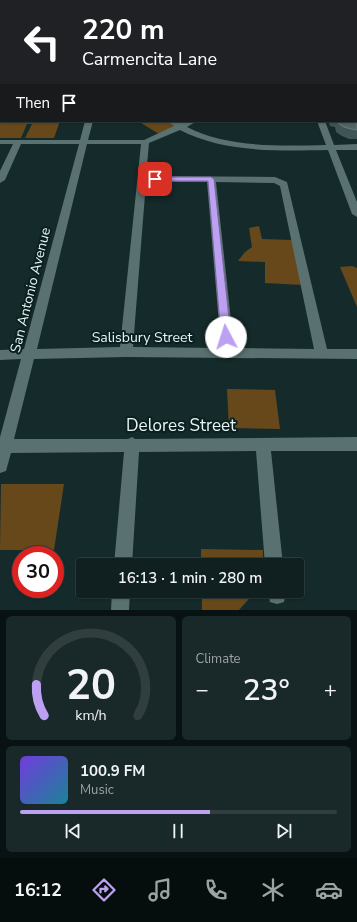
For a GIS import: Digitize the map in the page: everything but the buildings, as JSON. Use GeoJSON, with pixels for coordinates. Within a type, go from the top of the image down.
{"type":"FeatureCollection","features":[{"type":"Feature","properties":{"kind":"street","name":"San Antonio Avenue"},"geometry":{"type":"LineString","coordinates":[[0,466],[89,122]]}},
{"type":"Feature","properties":{"kind":"street"},"geometry":{"type":"LineString","coordinates":[[172,122],[179,127],[215,140],[255,146],[357,147]]}},
{"type":"Feature","properties":{"kind":"street"},"geometry":{"type":"LineString","coordinates":[[0,142],[145,142],[191,122]]}},
{"type":"Feature","properties":{"kind":"street"},"geometry":{"type":"LineString","coordinates":[[321,122],[357,214]]}},
{"type":"Feature","properties":{"kind":"street"},"geometry":{"type":"LineString","coordinates":[[0,178],[18,142]]}},
{"type":"Feature","properties":{"kind":"street"},"geometry":{"type":"LineString","coordinates":[[126,352],[145,142]]}},
{"type":"Feature","properties":{"kind":"street"},"geometry":{"type":"LineString","coordinates":[[142,179],[275,180],[284,184],[322,354]]}},
{"type":"Feature","properties":{"kind":"street"},"geometry":{"type":"LineString","coordinates":[[211,179],[228,353]]}},
{"type":"Feature","properties":{"kind":"street","name":"Salisbury Street"},"geometry":{"type":"LineString","coordinates":[[0,355],[126,352],[357,354]]}},
{"type":"Feature","properties":{"kind":"street"},"geometry":{"type":"LineString","coordinates":[[124,558],[132,444]]}},
{"type":"Feature","properties":{"kind":"street","name":"Delores Street"},"geometry":{"type":"LineString","coordinates":[[5,446],[132,444],[357,444]]}},
{"type":"Feature","properties":{"kind":"street"},"geometry":{"type":"LineString","coordinates":[[263,444],[273,558]]}},
{"type":"Feature","properties":{"kind":"street"},"geometry":{"type":"LineString","coordinates":[[120,610],[121,598]]}},
{"type":"Feature","properties":{"kind":"shaded area"},"geometry":{"type":"Polygon","coordinates":[[[0,122],[60,122],[54,138],[25,138],[32,124],[27,124],[21,138],[0,138],[0,122]]]}},
{"type":"Feature","properties":{"kind":"shaded area"},"geometry":{"type":"Polygon","coordinates":[[[168,122],[175,127],[159,134],[141,123],[168,122]]]}},
{"type":"Feature","properties":{"kind":"shaded area"},"geometry":{"type":"Polygon","coordinates":[[[259,226],[262,239],[292,240],[303,285],[265,283],[265,262],[238,261],[245,252],[252,247],[249,228],[259,226]]]}},
{"type":"Feature","properties":{"kind":"shaded area"},"geometry":{"type":"Polygon","coordinates":[[[352,266],[357,268],[357,307],[340,267],[352,266]]]}},
{"type":"Feature","properties":{"kind":"shaded area"},"geometry":{"type":"Polygon","coordinates":[[[227,389],[275,390],[280,429],[229,428],[227,389]]]}},
{"type":"Feature","properties":{"kind":"shaded area"},"geometry":{"type":"Polygon","coordinates":[[[1,484],[64,484],[55,546],[12,546],[12,550],[0,550],[1,484]]]}},
{"type":"Feature","properties":{"kind":"shaded area"},"geometry":{"type":"Polygon","coordinates":[[[201,549],[263,550],[263,558],[201,558],[201,549]]]}},
{"type":"Feature","properties":{"kind":"shaded area"},"geometry":{"type":"Polygon","coordinates":[[[202,598],[250,598],[239,610],[202,610],[202,598]]]}},
{"type":"Feature","properties":{"kind":"route"},"geometry":{"type":"LineString","coordinates":[[155,179],[211,179],[226,337]]}}]}
